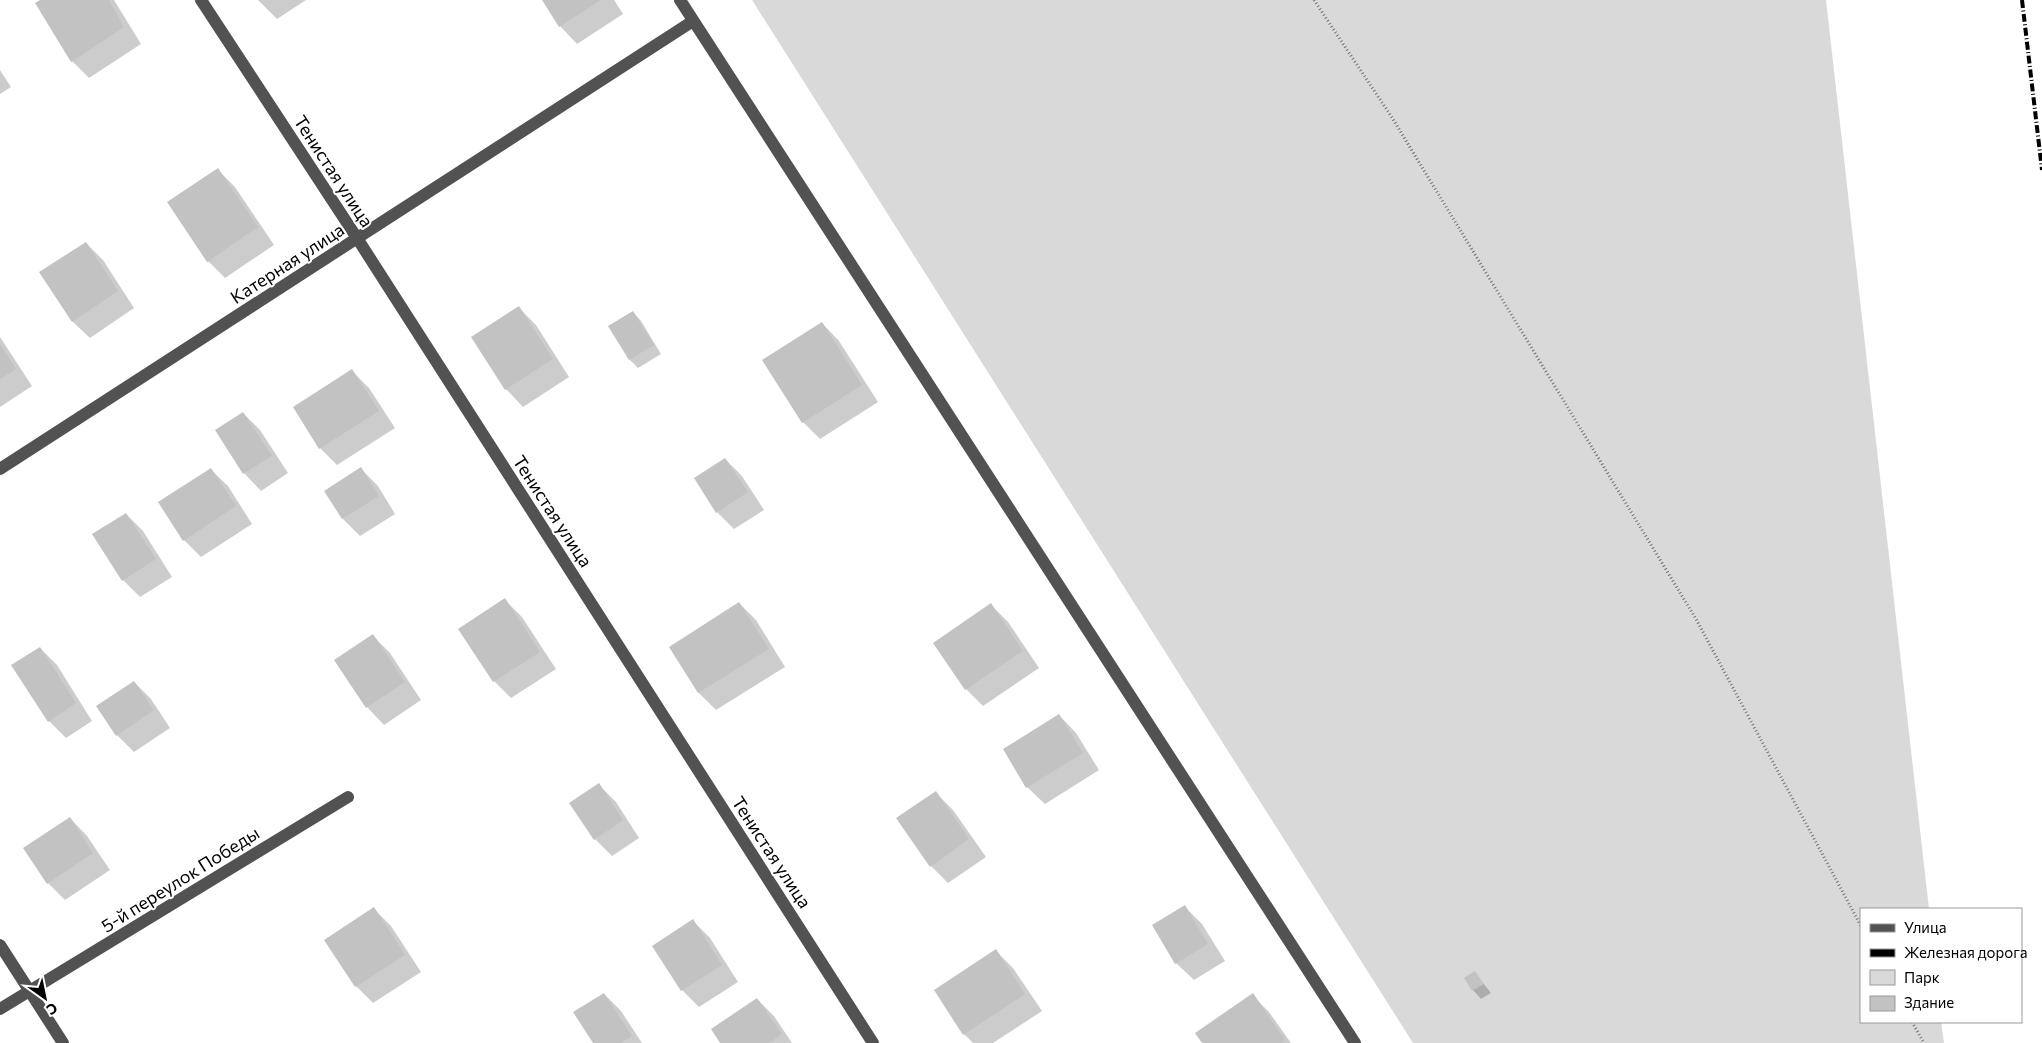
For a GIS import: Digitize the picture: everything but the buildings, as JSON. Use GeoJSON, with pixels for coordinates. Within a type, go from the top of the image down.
{"type":"FeatureCollection","features":[{"type":"Feature","properties":{"kind":"street","name":"Тенистая улица"},"geometry":{"type":"LineString","coordinates":[[202,0],[357,238],[873,1043]]}},
{"type":"Feature","properties":{"kind":"street"},"geometry":{"type":"LineString","coordinates":[[680,0],[1355,1043]]}},
{"type":"Feature","properties":{"kind":"street","name":"Катерная улица"},"geometry":{"type":"LineString","coordinates":[[0,469],[693,21]]}},
{"type":"Feature","properties":{"kind":"street","name":"5-й переулок Победы"},"geometry":{"type":"LineString","coordinates":[[0,1009],[348,796]]}},
{"type":"Feature","properties":{"kind":"street"},"geometry":{"type":"LineString","coordinates":[[0,945],[63,1043]]}},
{"type":"Feature","properties":{"kind":"path"},"geometry":{"type":"LineString","coordinates":[[1314,0],[1391,116],[1696,619],[1860,924]]}},
{"type":"Feature","properties":{"kind":"path"},"geometry":{"type":"LineString","coordinates":[[1913,1023],[1924,1043]]}},
{"type":"Feature","properties":{"kind":"green space"},"geometry":{"type":"Polygon","coordinates":[[[752,0],[1826,0],[1929,908],[1860,908],[1860,1023],[1941,1023],[1944,1043],[1413,1043],[752,0]]]}},
{"type":"Feature","properties":{"kind":"railway"},"geometry":{"type":"LineString","coordinates":[[2022,0],[2042,170]]}}]}
